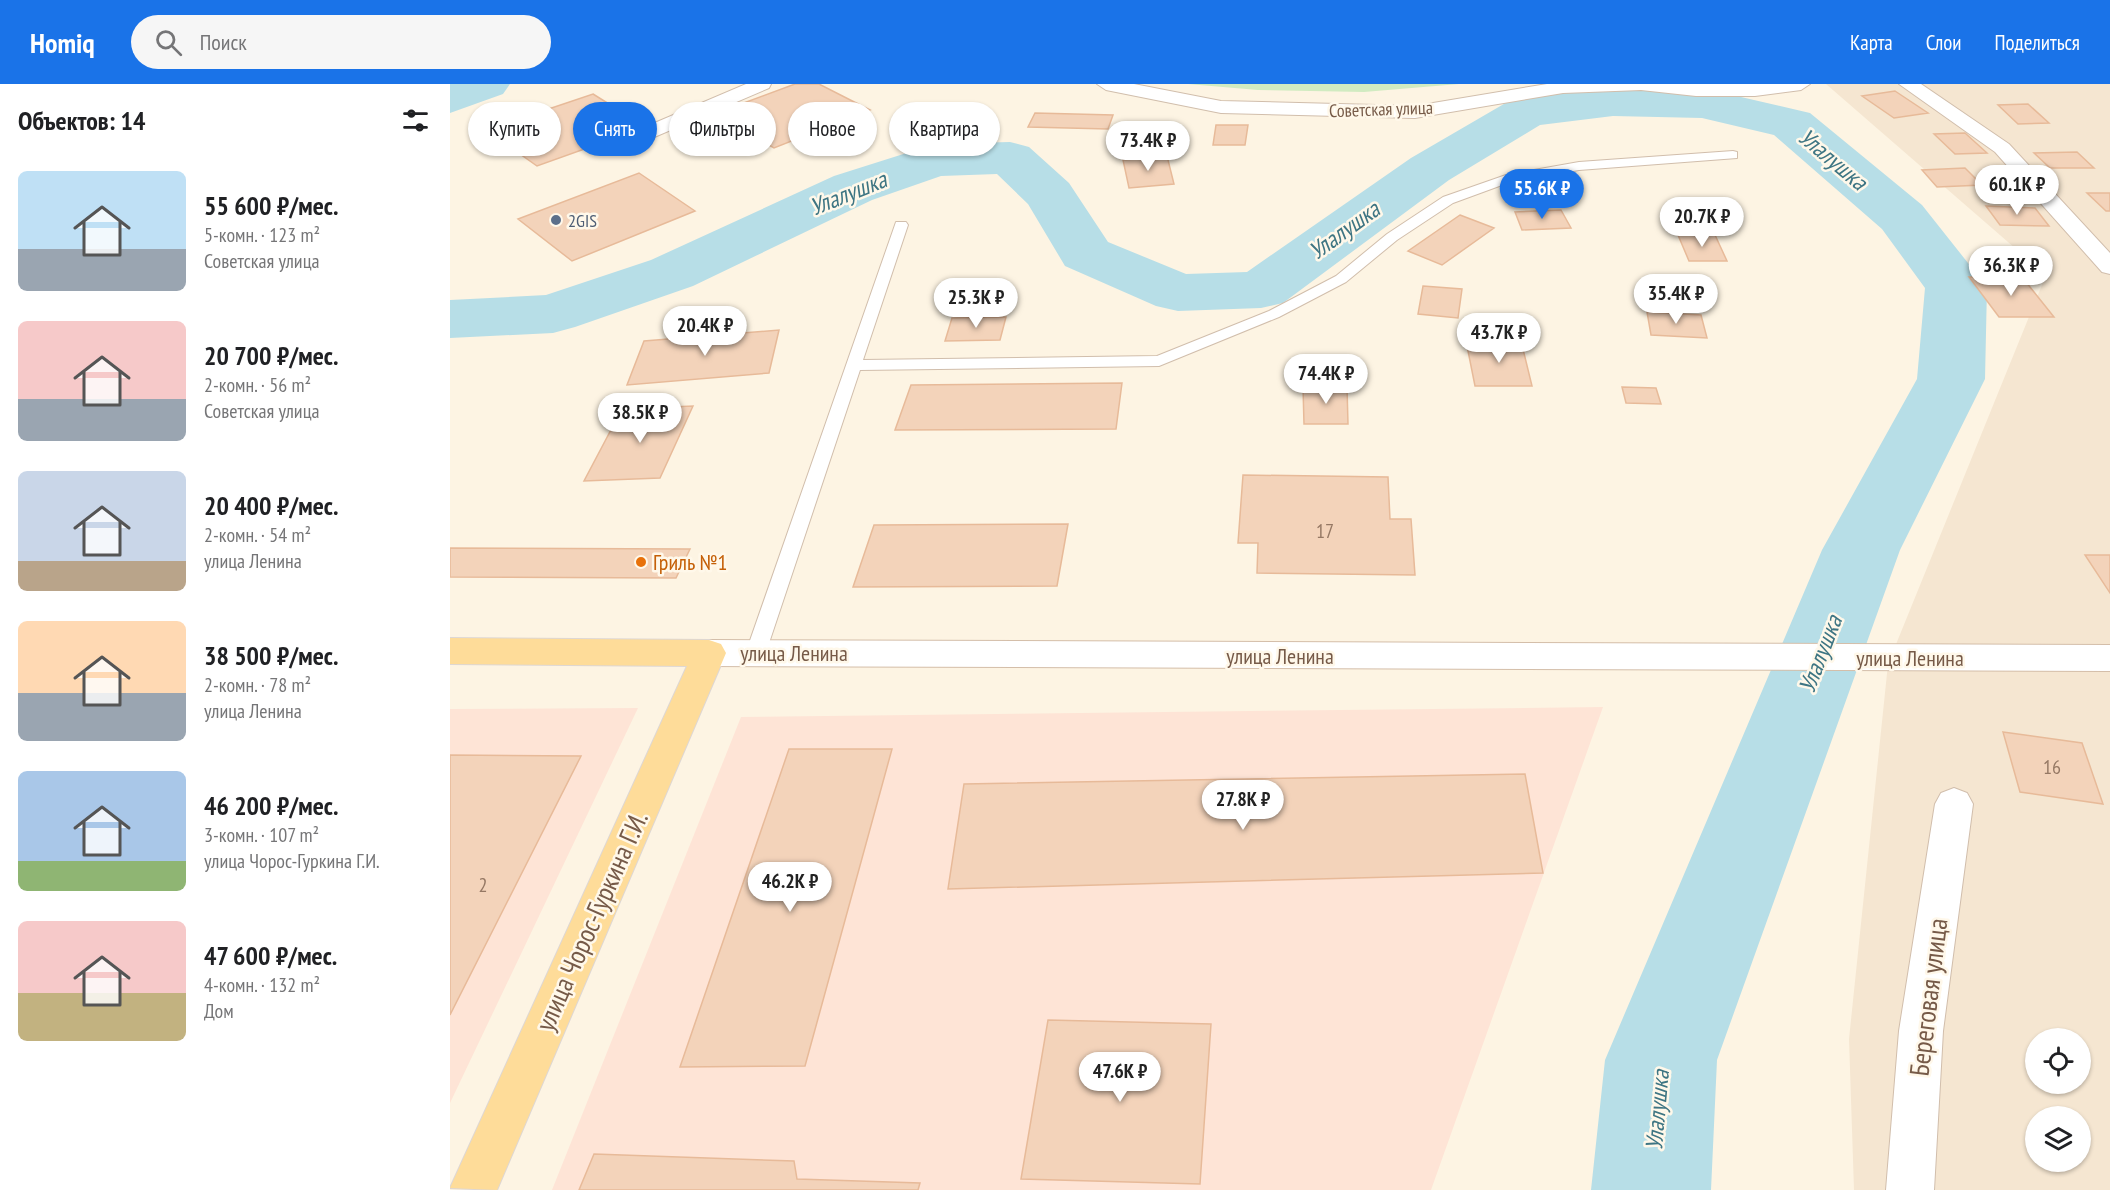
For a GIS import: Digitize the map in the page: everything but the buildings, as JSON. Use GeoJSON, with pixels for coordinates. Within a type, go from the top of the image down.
{"type":"FeatureCollection","features":[{"type":"Feature","properties":{"kind":"main road","name":"улица Ленина"},"geometry":{"type":"LineString","coordinates":[[450,651],[709,653]]}},
{"type":"Feature","properties":{"kind":"main road","name":"улица Чорос-Гуркина Г.И."},"geometry":{"type":"LineString","coordinates":[[473,1190],[709,653]]}},
{"type":"Feature","properties":{"kind":"street"},"geometry":{"type":"LineString","coordinates":[[657,129],[762,84]]}},
{"type":"Feature","properties":{"kind":"street","name":"Советская улица"},"geometry":{"type":"LineString","coordinates":[[1106,84],[1221,107],[1404,112],[1563,87],[1641,84],[1696,90],[1755,90],[1802,84]]}},
{"type":"Feature","properties":{"kind":"street"},"geometry":{"type":"LineString","coordinates":[[1908,84],[2002,148],[2110,267]]}},
{"type":"Feature","properties":{"kind":"street","name":"улица Ленина"},"geometry":{"type":"LineString","coordinates":[[709,653],[1569,658],[2110,658]]}},
{"type":"Feature","properties":{"kind":"street","name":"Береговая улица"},"geometry":{"type":"LineString","coordinates":[[1910,1190],[1921,1031],[1954,804]]}},
{"type":"Feature","properties":{"kind":"lane"},"geometry":{"type":"LineString","coordinates":[[854,365],[1159,361],[1274,314],[1341,279],[1392,237],[1449,200],[1510,178],[1579,166],[1733,155]]}},
{"type":"Feature","properties":{"kind":"lane"},"geometry":{"type":"LineString","coordinates":[[756,652],[901,225]]}},
{"type":"Feature","properties":{"kind":"shaded area"},"geometry":{"type":"Polygon","coordinates":[[[1826,84],[2110,84],[2110,1190],[1854,1190],[1849,1039],[1888,664],[2046,275],[1826,84]]]}},
{"type":"Feature","properties":{"kind":"shaded area"},"geometry":{"type":"Polygon","coordinates":[[[1603,707],[1431,1190],[552,1190],[741,717],[1603,707]]]}},
{"type":"Feature","properties":{"kind":"shaded area"},"geometry":{"type":"Polygon","coordinates":[[[638,708],[450,1103],[450,709],[638,708]]]}},
{"type":"Feature","properties":{"kind":"green space"},"geometry":{"type":"Polygon","coordinates":[[[1188,84],[1459,84],[1364,92],[1258,90],[1188,84]]]}},
{"type":"Feature","properties":{"kind":"waterway","name":"Улалушка"},"geometry":{"type":"LineString","coordinates":[[450,98],[486,84]]}},
{"type":"Feature","properties":{"kind":"waterway","name":"Улалушка"},"geometry":{"type":"LineString","coordinates":[[450,319],[553,314],[672,273],[853,188],[935,160],[1010,158],[1050,195],[1086,254],[1178,293],[1261,290],[1355,225],[1430,169],[1527,112],[1613,101],[1702,103],[1792,124],[1902,217],[1956,287],[1951,379],[1861,550],[1661,1060],[1651,1190]]}},
{"type":"Feature","properties":{"kind":"place","name":"2GIS"},"geometry":{"type":"Point","coordinates":[556,220]}},
{"type":"Feature","properties":{"kind":"place","name":"Гриль №1"},"geometry":{"type":"Point","coordinates":[641,562]}}]}
